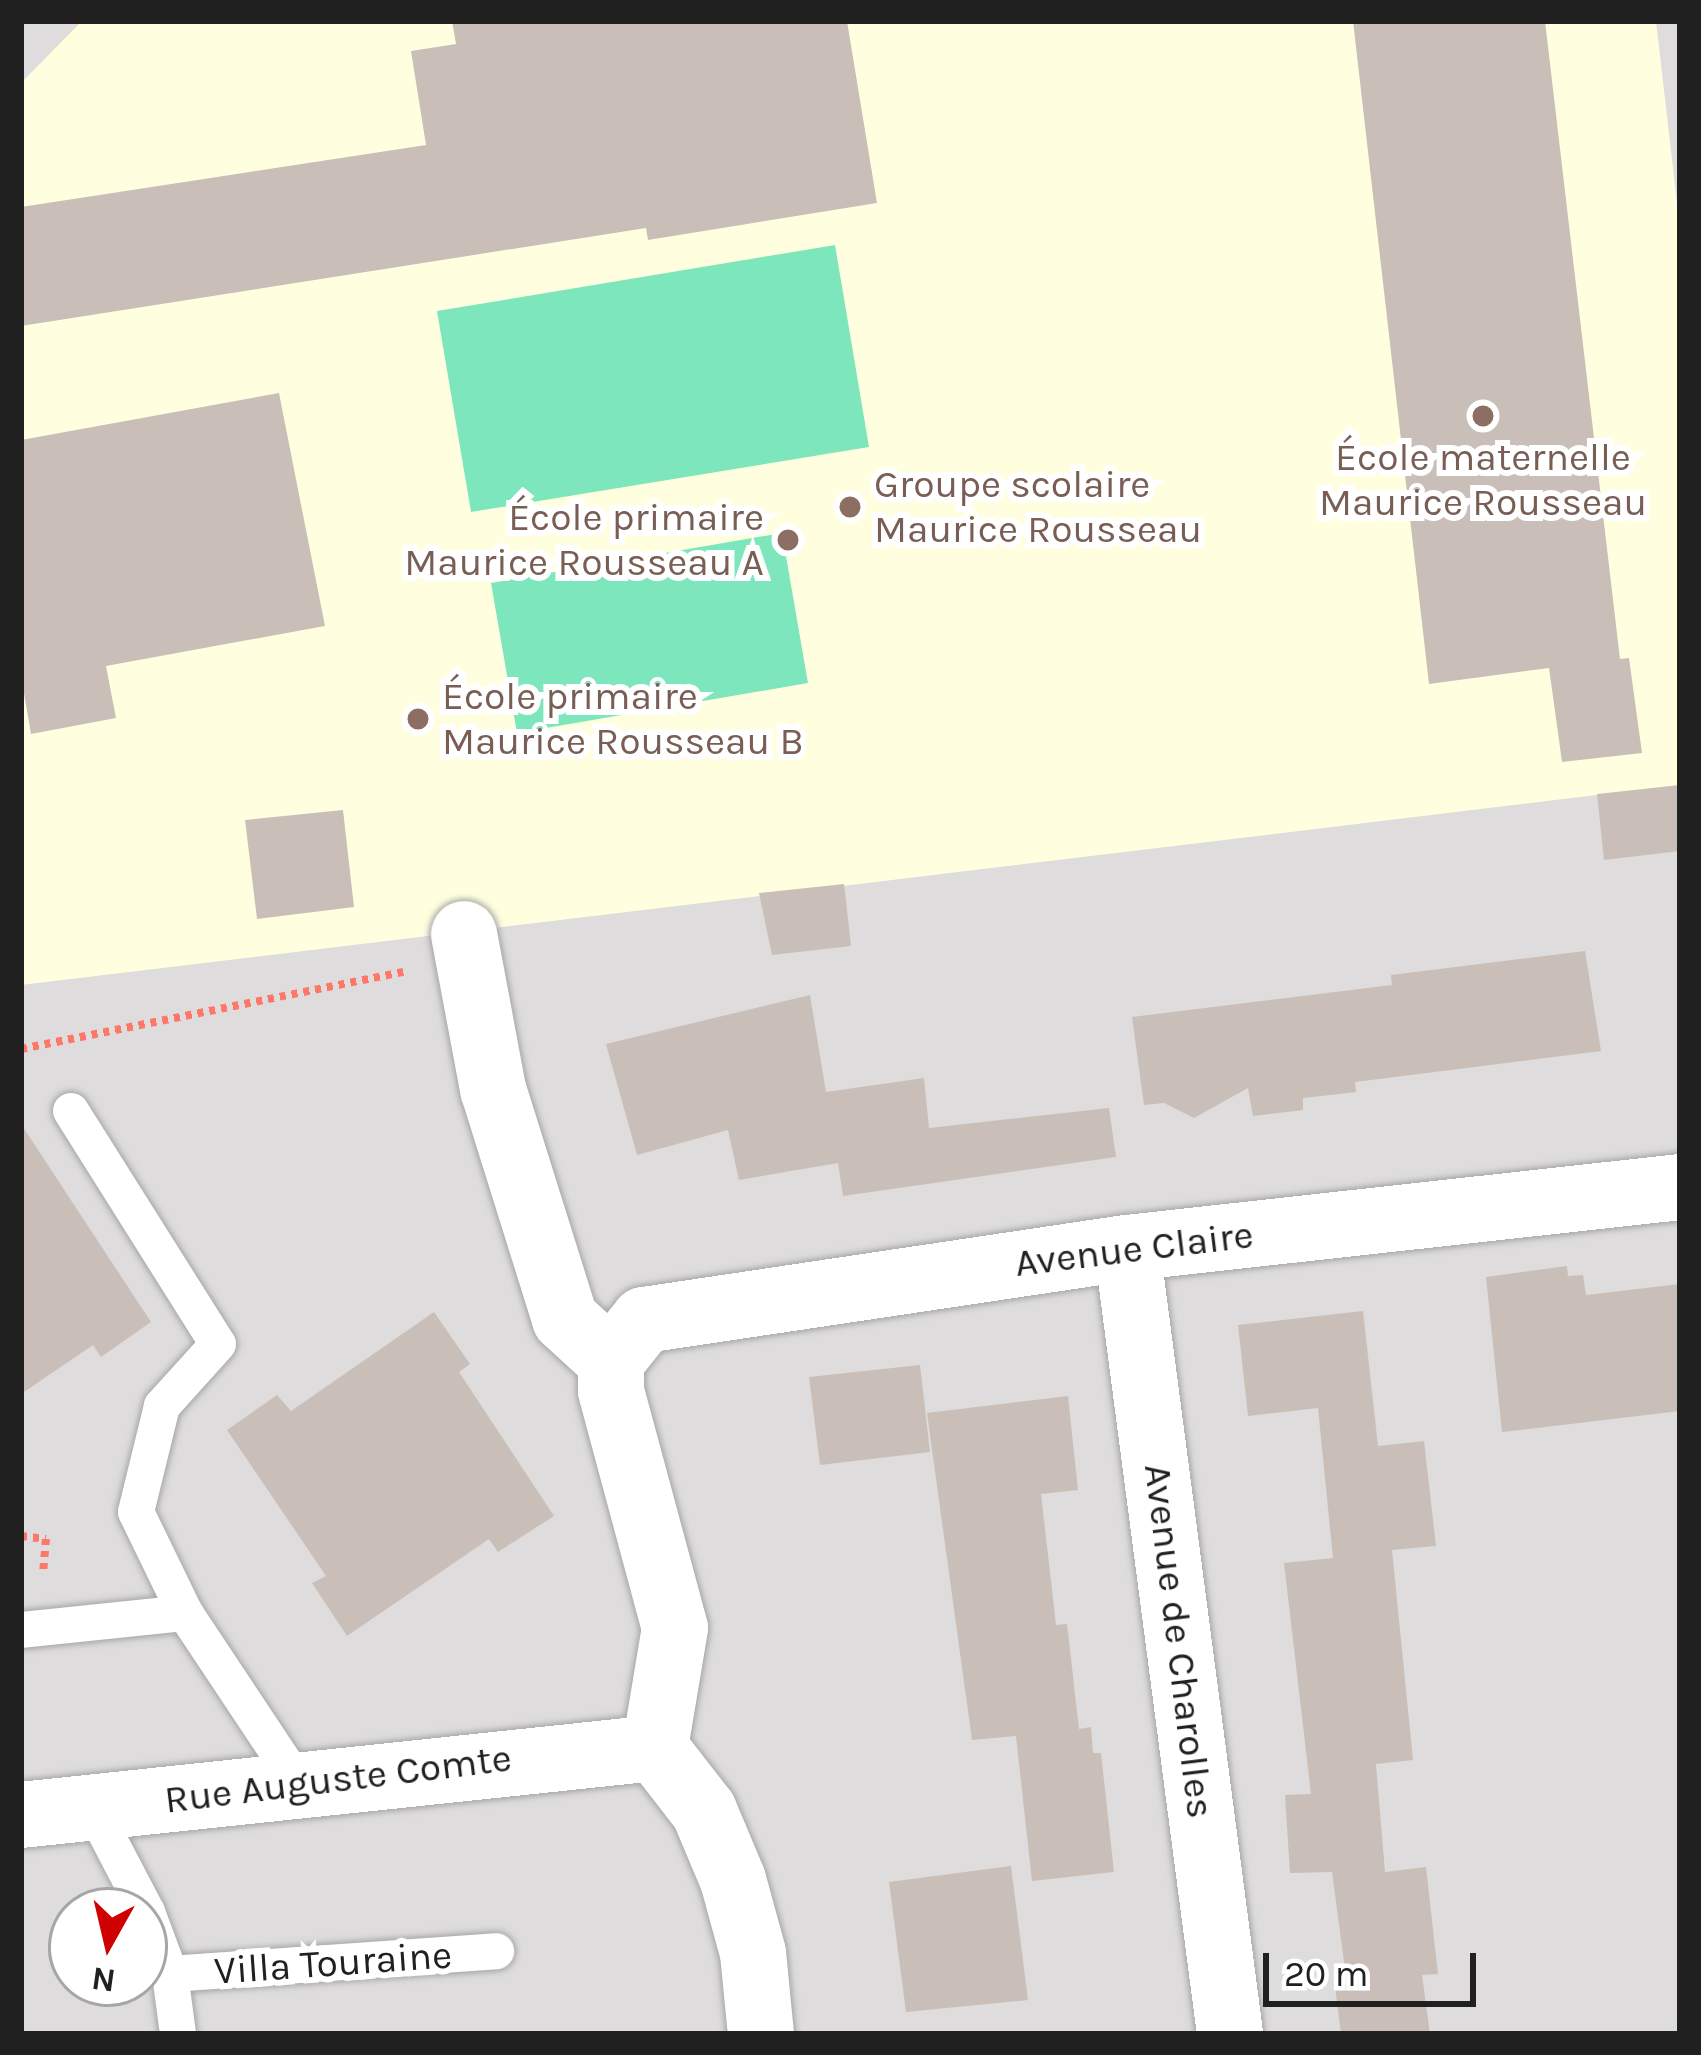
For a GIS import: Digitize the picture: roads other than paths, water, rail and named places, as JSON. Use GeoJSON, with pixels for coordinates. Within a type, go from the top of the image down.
{"type":"FeatureCollection","features":[{"type":"Feature","properties":{"kind":"street"},"geometry":{"type":"LineString","coordinates":[[466,946],[493,1089],[565,1318],[611,1361],[611,1390],[675,1628],[655,1748],[704,1811],[733,1880],[753,1953],[760,2034]]}},
{"type":"Feature","properties":{"kind":"street","name":"Avenue Claire"},"geometry":{"type":"LineString","coordinates":[[611,1361],[644,1320],[1127,1248],[1680,1187]]}},
{"type":"Feature","properties":{"kind":"street","name":"Avenue de Charolles"},"geometry":{"type":"LineString","coordinates":[[1127,1248],[1230,2034]]}},
{"type":"Feature","properties":{"kind":"street","name":"Rue Auguste Comte"},"geometry":{"type":"LineString","coordinates":[[21,1816],[655,1748]]}},
{"type":"Feature","properties":{"kind":"lane"},"geometry":{"type":"LineString","coordinates":[[71,1111],[218,1344],[161,1406],[136,1512],[185,1613],[298,1783]]}},
{"type":"Feature","properties":{"kind":"lane"},"geometry":{"type":"LineString","coordinates":[[21,1630],[185,1613]]}},
{"type":"Feature","properties":{"kind":"lane","name":"Villa Touraine"},"geometry":{"type":"LineString","coordinates":[[92,1807],[170,1974],[178,2034]]}},
{"type":"Feature","properties":{"kind":"lane","name":"Villa Touraine"},"geometry":{"type":"LineString","coordinates":[[170,1974],[496,1951]]}},
{"type":"Feature","properties":{"kind":"place","name":"École maternelle Maurice Rousseau"},"geometry":{"type":"Point","coordinates":[1483,416]}},
{"type":"Feature","properties":{"kind":"place","name":"Groupe scolaire Maurice Rousseau"},"geometry":{"type":"Point","coordinates":[850,507]}},
{"type":"Feature","properties":{"kind":"place","name":"École primaire Maurice Rousseau A"},"geometry":{"type":"Point","coordinates":[788,540]}},
{"type":"Feature","properties":{"kind":"place","name":"École primaire Maurice Rousseau B"},"geometry":{"type":"Point","coordinates":[418,719]}}]}
